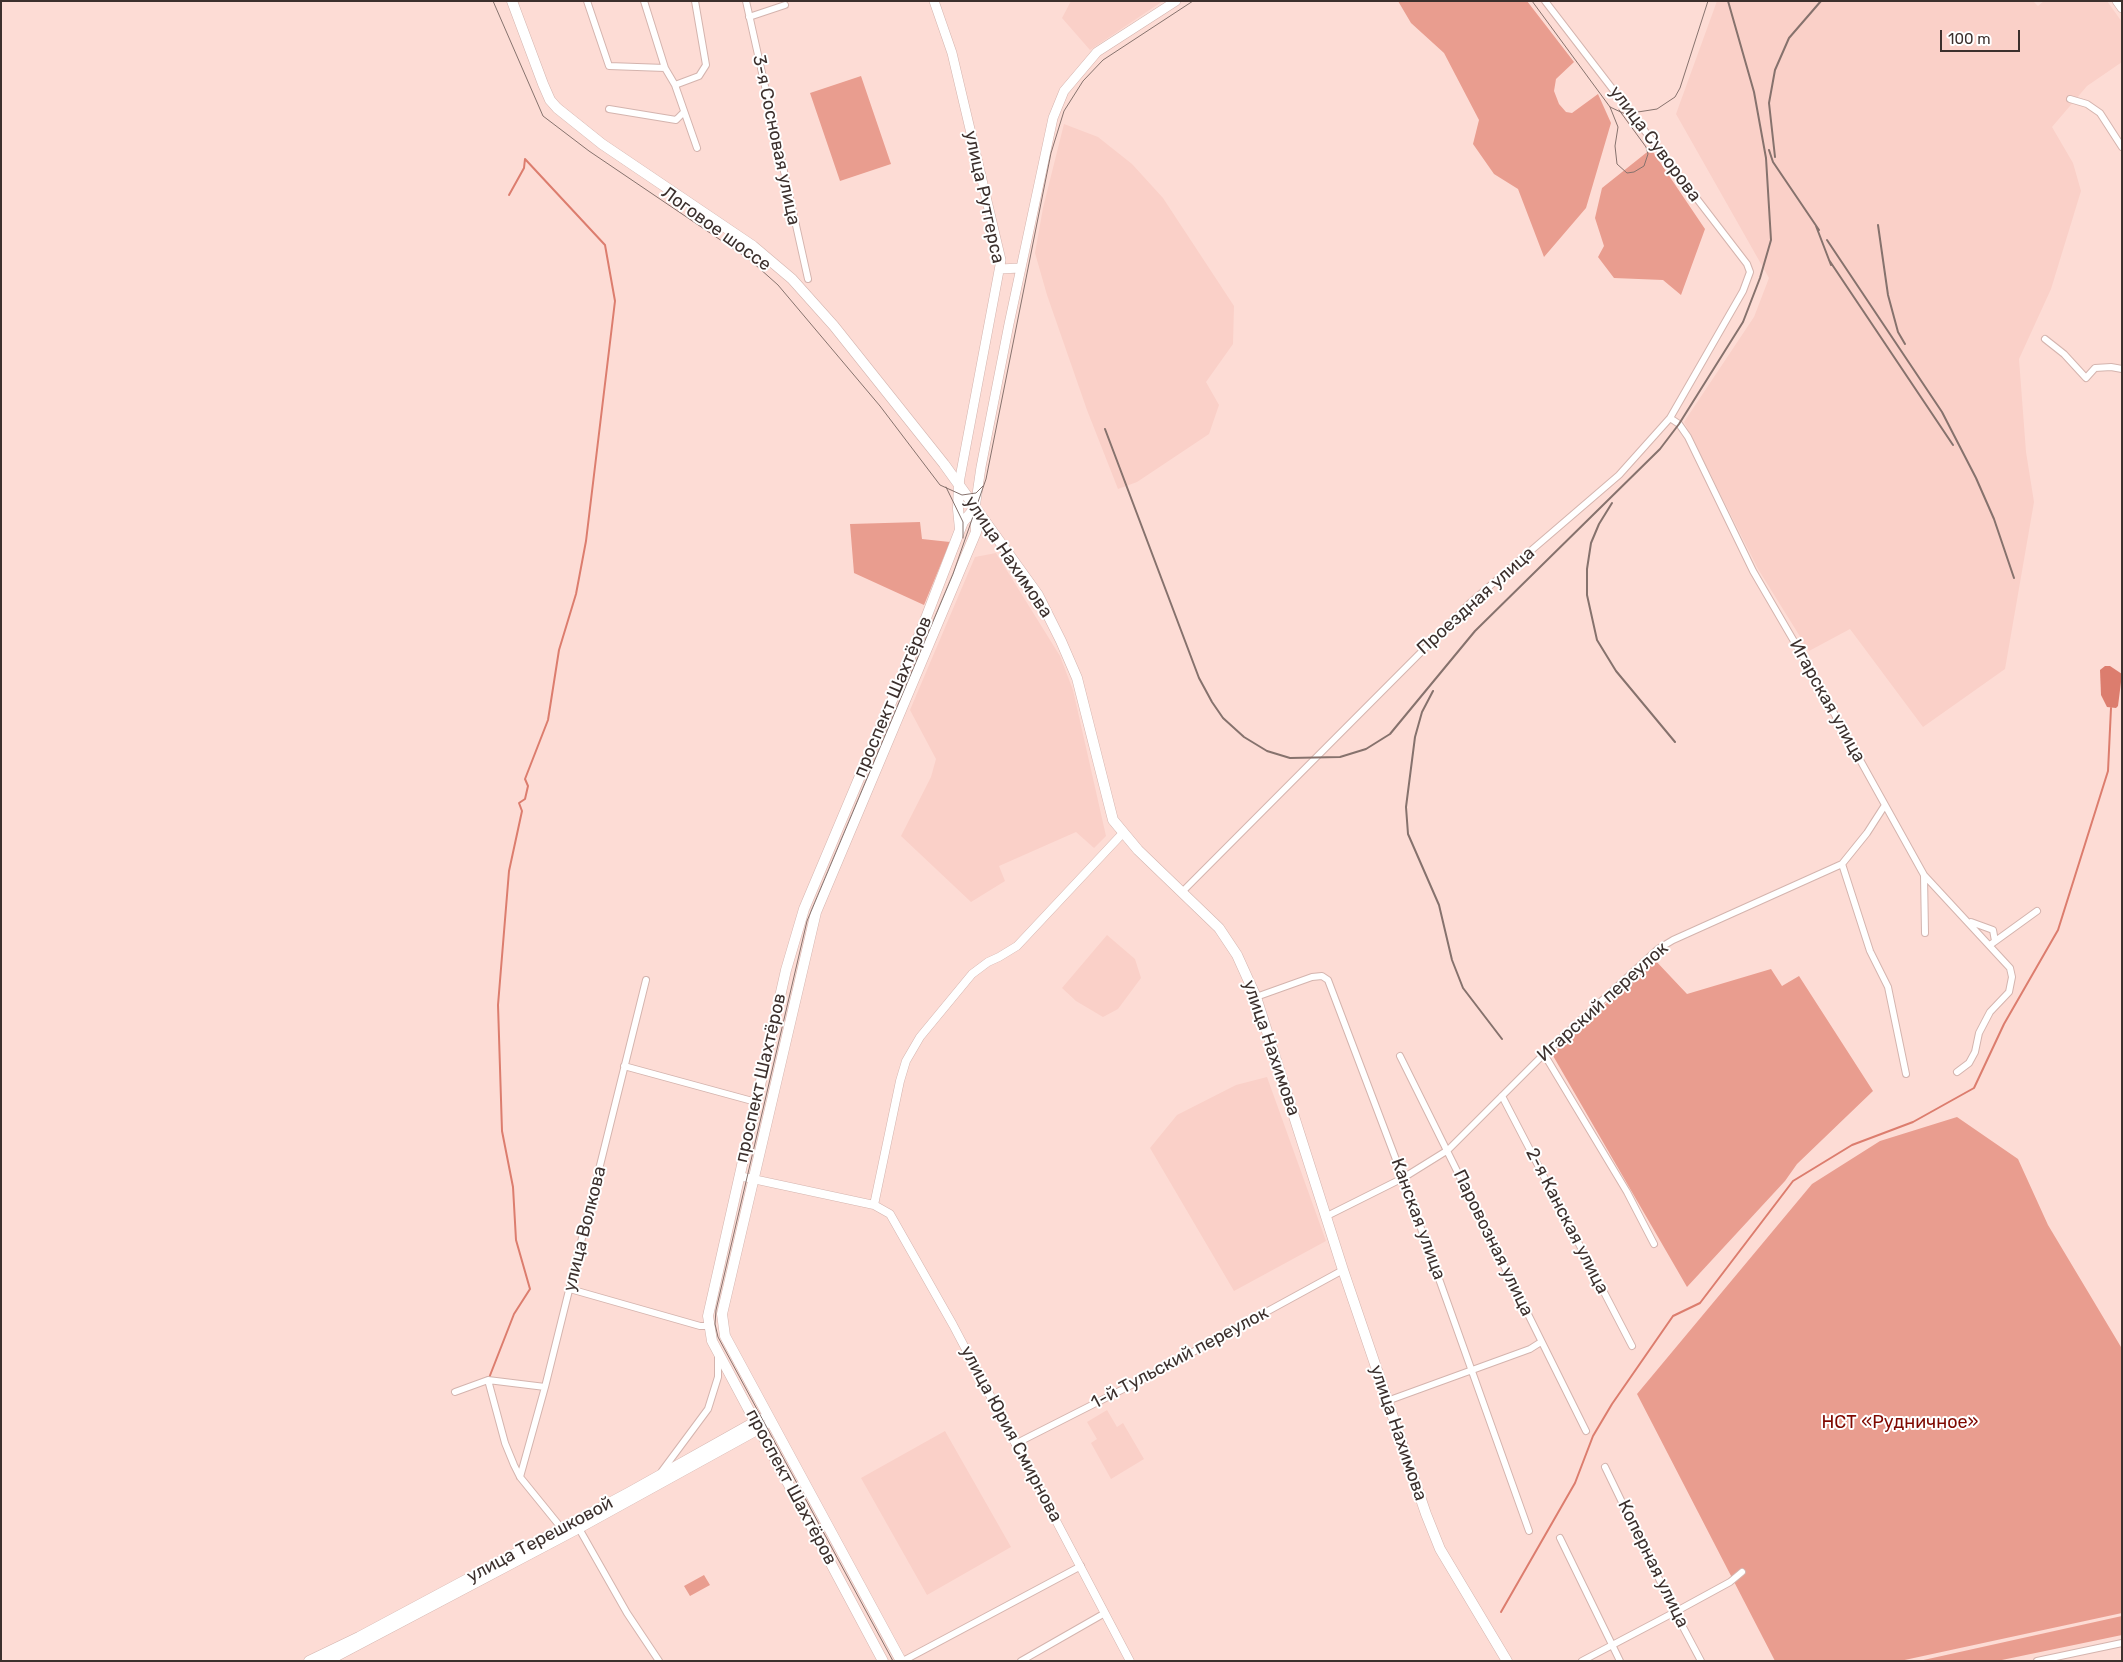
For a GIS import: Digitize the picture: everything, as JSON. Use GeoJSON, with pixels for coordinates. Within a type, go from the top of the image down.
{"type":"FeatureCollection","features":[{"type":"Feature","properties":{"kind":"main road","name":"Логовое шоссе"},"geometry":{"type":"LineString","coordinates":[[506,1],[539,88],[553,112],[600,148],[752,252],[776,272],[830,331],[959,487]]}},
{"type":"Feature","properties":{"kind":"main road","name":"Логовое шоссе"},"geometry":{"type":"LineString","coordinates":[[512,1],[543,84],[550,100],[557,108],[602,144],[730,228],[779,266],[834,326],[959,487]]}},
{"type":"Feature","properties":{"kind":"main road","name":"улица Рутгерса"},"geometry":{"type":"LineString","coordinates":[[934,1],[952,53],[999,249],[1000,269],[959,487]]}},
{"type":"Feature","properties":{"kind":"main road","name":"улица Рутгерса"},"geometry":{"type":"LineString","coordinates":[[974,508],[1020,268],[1053,118],[1064,91],[1097,52],[1176,1]]}},
{"type":"Feature","properties":{"kind":"main road"},"geometry":{"type":"LineString","coordinates":[[2117,1],[2122,8]]}},
{"type":"Feature","properties":{"kind":"main road"},"geometry":{"type":"LineString","coordinates":[[1000,269],[1020,268]]}},
{"type":"Feature","properties":{"kind":"main road","name":"улица Нахимова"},"geometry":{"type":"LineString","coordinates":[[959,487],[1038,595],[1062,641],[1082,695],[1113,820],[1122,834],[1219,928],[1227,938],[1256,997],[1343,1270],[1440,1549],[1507,1661]]}},
{"type":"Feature","properties":{"kind":"main road","name":"проспект Шахтёров"},"geometry":{"type":"LineString","coordinates":[[883,1661],[758,1425],[717,1352],[708,1326],[709,1306],[786,970],[804,909],[922,628],[960,530],[959,487]]}},
{"type":"Feature","properties":{"kind":"main road","name":"проспект Шахтёров"},"geometry":{"type":"LineString","coordinates":[[902,1661],[769,1418],[722,1327],[726,1297],[752,1179],[816,912],[976,532],[974,508]]}},
{"type":"Feature","properties":{"kind":"main road"},"geometry":{"type":"LineString","coordinates":[[960,530],[967,515],[974,508]]}},
{"type":"Feature","properties":{"kind":"main road","name":"улица Терешковой"},"geometry":{"type":"LineString","coordinates":[[577,1524],[769,1418]]}},
{"type":"Feature","properties":{"kind":"main road","name":"улица Терешковой"},"geometry":{"type":"LineString","coordinates":[[327,1661],[564,1532],[655,1478],[758,1425]]}},
{"type":"Feature","properties":{"kind":"main road","name":"улица Терешковой"},"geometry":{"type":"LineString","coordinates":[[309,1661],[564,1532]]}},
{"type":"Feature","properties":{"kind":"street"},"geometry":{"type":"LineString","coordinates":[[587,1],[609,66],[665,68]]}},
{"type":"Feature","properties":{"kind":"street"},"geometry":{"type":"LineString","coordinates":[[644,1],[665,68],[675,85],[683,113],[697,148]]}},
{"type":"Feature","properties":{"kind":"street"},"geometry":{"type":"LineString","coordinates":[[675,85],[699,76],[706,66],[695,1]]}},
{"type":"Feature","properties":{"kind":"street","name":"3-я Сосновая улица"},"geometry":{"type":"LineString","coordinates":[[746,1],[808,279]]}},
{"type":"Feature","properties":{"kind":"street","name":"улица Суворова"},"geometry":{"type":"LineString","coordinates":[[1545,1],[1746,264],[1750,272],[1743,291]]}},
{"type":"Feature","properties":{"kind":"street"},"geometry":{"type":"LineString","coordinates":[[749,17],[785,5]]}},
{"type":"Feature","properties":{"kind":"street"},"geometry":{"type":"LineString","coordinates":[[2070,99],[2087,104],[2100,113],[2122,147]]}},
{"type":"Feature","properties":{"kind":"street"},"geometry":{"type":"LineString","coordinates":[[609,109],[676,120],[683,113]]}},
{"type":"Feature","properties":{"kind":"street","name":"Проездная улица"},"geometry":{"type":"LineString","coordinates":[[1182,892],[1470,603],[1619,475],[1670,418],[1743,291]]}},
{"type":"Feature","properties":{"kind":"street"},"geometry":{"type":"LineString","coordinates":[[2045,339],[2064,354],[2086,378],[2094,368],[2111,367],[2122,369]]}},
{"type":"Feature","properties":{"kind":"street","name":"Игарская улица"},"geometry":{"type":"LineString","coordinates":[[1670,418],[1679,424],[1688,437],[1753,571],[1924,875],[1993,943],[2010,968],[2012,977],[2009,992],[1990,1012],[1979,1034],[1975,1052],[1970,1063],[1958,1072]]}},
{"type":"Feature","properties":{"kind":"street","name":"Игарский переулок"},"geometry":{"type":"LineString","coordinates":[[1327,1216],[1403,1178],[1448,1150],[1544,1054],[1658,949],[1673,940],[1842,864],[1867,833],[1885,805]]}},
{"type":"Feature","properties":{"kind":"street"},"geometry":{"type":"LineString","coordinates":[[739,1176],[874,1205],[900,1081],[906,1061],[920,1038],[972,974],[988,962],[1017,946],[1122,834]]}},
{"type":"Feature","properties":{"kind":"street"},"geometry":{"type":"LineString","coordinates":[[1842,864],[1870,951],[1888,987],[1906,1074]]}},
{"type":"Feature","properties":{"kind":"street"},"geometry":{"type":"LineString","coordinates":[[1924,875],[1925,932]]}},
{"type":"Feature","properties":{"kind":"street"},"geometry":{"type":"LineString","coordinates":[[1993,943],[2037,911]]}},
{"type":"Feature","properties":{"kind":"street"},"geometry":{"type":"LineString","coordinates":[[1970,922],[1993,930],[1993,943]]}},
{"type":"Feature","properties":{"kind":"street","name":"Канская улица"},"geometry":{"type":"LineString","coordinates":[[1256,997],[1312,977],[1322,976],[1328,980],[1403,1178],[1528,1531]]}},
{"type":"Feature","properties":{"kind":"street","name":"улица Волкова"},"geometry":{"type":"LineString","coordinates":[[520,1478],[570,1289],[646,980]]}},
{"type":"Feature","properties":{"kind":"street"},"geometry":{"type":"LineString","coordinates":[[1544,1054],[1627,1192],[1654,1244]]}},
{"type":"Feature","properties":{"kind":"street","name":"Паровозная улица"},"geometry":{"type":"LineString","coordinates":[[1400,1056],[1586,1431]]}},
{"type":"Feature","properties":{"kind":"street"},"geometry":{"type":"LineString","coordinates":[[624,1066],[756,1102]]}},
{"type":"Feature","properties":{"kind":"street","name":"2-я Канская улица"},"geometry":{"type":"LineString","coordinates":[[1502,1096],[1632,1346]]}},
{"type":"Feature","properties":{"kind":"street","name":"улица Юрия Смирнова"},"geometry":{"type":"LineString","coordinates":[[874,1205],[886,1211],[953,1325],[1130,1661]]}},
{"type":"Feature","properties":{"kind":"street","name":"1-й Тульский переулок"},"geometry":{"type":"LineString","coordinates":[[1015,1444],[1141,1380],[1343,1270]]}},
{"type":"Feature","properties":{"kind":"street"},"geometry":{"type":"LineString","coordinates":[[570,1289],[700,1326],[708,1326]]}},
{"type":"Feature","properties":{"kind":"street"},"geometry":{"type":"LineString","coordinates":[[1387,1401],[1530,1349],[1541,1342]]}},
{"type":"Feature","properties":{"kind":"street"},"geometry":{"type":"LineString","coordinates":[[655,1478],[676,1455],[708,1408],[718,1378],[717,1352]]}},
{"type":"Feature","properties":{"kind":"street"},"geometry":{"type":"LineString","coordinates":[[488,1380],[505,1443],[520,1478],[564,1532]]}},
{"type":"Feature","properties":{"kind":"street"},"geometry":{"type":"LineString","coordinates":[[454,1392],[488,1380],[545,1387]]}},
{"type":"Feature","properties":{"kind":"street","name":"Коперная улица"},"geometry":{"type":"LineString","coordinates":[[1605,1467],[1675,1612],[1701,1661]]}},
{"type":"Feature","properties":{"kind":"street"},"geometry":{"type":"LineString","coordinates":[[577,1524],[627,1613],[659,1661]]}},
{"type":"Feature","properties":{"kind":"street"},"geometry":{"type":"LineString","coordinates":[[1560,1538],[1620,1661]]}},
{"type":"Feature","properties":{"kind":"street"},"geometry":{"type":"LineString","coordinates":[[902,1661],[1081,1566]]}},
{"type":"Feature","properties":{"kind":"street"},"geometry":{"type":"LineString","coordinates":[[1582,1661],[1730,1582],[1742,1572]]}},
{"type":"Feature","properties":{"kind":"street"},"geometry":{"type":"LineString","coordinates":[[1021,1661],[1105,1613]]}},
{"type":"Feature","properties":{"kind":"street"},"geometry":{"type":"LineString","coordinates":[[2037,1661],[2122,1643]]}},
{"type":"Feature","properties":{"kind":"shaded area"},"geometry":{"type":"Polygon","coordinates":[[[1071,1],[1163,1],[1090,50],[1062,18],[1071,1]]]}},
{"type":"Feature","properties":{"kind":"shaded area"},"geometry":{"type":"Polygon","coordinates":[[[1717,1],[2033,1],[2038,6],[2044,1],[2107,1],[2122,22],[2122,62],[2087,86],[2052,127],[2073,163],[2081,191],[2051,289],[2019,359],[2026,452],[2034,502],[2005,669],[1923,727],[1850,629],[1809,651],[1758,569],[1684,422],[1754,317],[1769,278],[1676,114],[1717,1]]]}},
{"type":"Feature","properties":{"kind":"shaded area"},"geometry":{"type":"Polygon","coordinates":[[[1064,124],[1098,137],[1132,164],[1163,198],[1234,306],[1233,344],[1206,382],[1219,405],[1209,434],[1137,482],[1118,489],[1087,410],[1047,295],[1035,253],[1043,208],[1064,124]]]}},
{"type":"Feature","properties":{"kind":"shaded area"},"geometry":{"type":"Polygon","coordinates":[[[996,553],[1060,656],[1073,690],[1106,836],[1094,848],[1076,832],[999,866],[1005,881],[971,902],[901,836],[931,777],[936,759],[910,710],[975,557],[996,553]]]}},
{"type":"Feature","properties":{"kind":"shaded area"},"geometry":{"type":"Polygon","coordinates":[[[2105,666],[2110,666],[2122,674],[2118,706],[2116,708],[2107,707],[2101,695],[2100,670],[2105,666]]]}},
{"type":"Feature","properties":{"kind":"shaded area"},"geometry":{"type":"Polygon","coordinates":[[[1107,935],[1135,959],[1141,978],[1118,1009],[1103,1017],[1076,1001],[1062,988],[1107,935]]]}},
{"type":"Feature","properties":{"kind":"shaded area"},"geometry":{"type":"Polygon","coordinates":[[[1267,1077],[1326,1241],[1234,1291],[1150,1148],[1177,1115],[1236,1085],[1267,1077]]]}},
{"type":"Feature","properties":{"kind":"shaded area"},"geometry":{"type":"Polygon","coordinates":[[[1107,1410],[1117,1427],[1123,1423],[1144,1459],[1111,1479],[1091,1443],[1097,1439],[1087,1422],[1107,1410]]]}},
{"type":"Feature","properties":{"kind":"shaded area"},"geometry":{"type":"Polygon","coordinates":[[[945,1431],[1011,1547],[927,1595],[861,1478],[945,1431]]]}},
{"type":"Feature","properties":{"kind":"green space"},"geometry":{"type":"Polygon","coordinates":[[[1398,1],[1527,1],[1574,62],[1556,79],[1554,91],[1559,104],[1566,112],[1572,113],[1598,94],[1611,123],[1586,208],[1544,257],[1518,189],[1494,174],[1473,144],[1479,120],[1444,53],[1411,23],[1398,1]]]}},
{"type":"Feature","properties":{"kind":"green space"},"geometry":{"type":"Polygon","coordinates":[[[861,76],[891,164],[840,181],[810,93],[861,76]]]}},
{"type":"Feature","properties":{"kind":"green space"},"geometry":{"type":"Polygon","coordinates":[[[1651,149],[1705,229],[1681,295],[1663,280],[1614,278],[1598,257],[1604,246],[1595,218],[1602,188],[1651,149]]]}},
{"type":"Feature","properties":{"kind":"green space"},"geometry":{"type":"Polygon","coordinates":[[[920,522],[922,539],[950,542],[924,605],[854,573],[850,524],[920,522]]]}},
{"type":"Feature","properties":{"kind":"green space"},"geometry":{"type":"Polygon","coordinates":[[[1654,959],[1687,994],[1771,969],[1782,986],[1799,976],[1873,1091],[1797,1164],[1785,1181],[1687,1287],[1552,1054],[1654,959]]]}},
{"type":"Feature","properties":{"kind":"green space","name":"НСТ «Рудничное»"},"geometry":{"type":"Polygon","coordinates":[[[1957,1117],[2018,1159],[2048,1225],[2121,1347],[2122,1613],[1900,1661],[1775,1661],[1637,1394],[1812,1184],[1880,1141],[1957,1117]]]}},
{"type":"Feature","properties":{"kind":"green space"},"geometry":{"type":"Polygon","coordinates":[[[704,1575],[710,1585],[690,1596],[684,1586],[704,1575]]]}},
{"type":"Feature","properties":{"kind":"green space"},"geometry":{"type":"Polygon","coordinates":[[[2122,1616],[2122,1635],[1997,1661],[1919,1661],[2122,1616]]]}},
{"type":"Feature","properties":{"kind":"waterway"},"geometry":{"type":"LineString","coordinates":[[509,195],[524,168],[525,159]]}},
{"type":"Feature","properties":{"kind":"waterway"},"geometry":{"type":"LineString","coordinates":[[489,1378],[514,1314],[530,1289],[516,1240],[513,1187],[502,1131],[498,1005],[509,871],[522,811],[519,803],[525,799],[528,786],[525,779],[548,720],[559,650],[576,594],[586,541],[615,301],[605,245],[525,159]]}},
{"type":"Feature","properties":{"kind":"waterway"},"geometry":{"type":"LineString","coordinates":[[1501,1612],[1575,1483],[1593,1436],[1612,1404],[1673,1316],[1700,1303],[1793,1181],[1852,1145],[1913,1122],[1974,1088],[2004,1024],[2058,930],[2108,771],[2111,708]]}},
{"type":"Feature","properties":{"kind":"tram line"},"geometry":{"type":"LineString","coordinates":[[493,1],[543,116],[589,151],[750,260],[778,285],[880,406],[940,485],[962,495],[976,493],[983,486]]}},
{"type":"Feature","properties":{"kind":"tram line"},"geometry":{"type":"LineString","coordinates":[[893,1661],[718,1337],[715,1324],[716,1310],[807,921],[953,574],[986,479],[1051,153],[1064,111],[1083,81],[1103,60],[1193,1]]}},
{"type":"Feature","properties":{"kind":"tram line"},"geometry":{"type":"LineString","coordinates":[[1532,1],[1610,107],[1625,114],[1657,109],[1675,97],[1680,88],[1708,1]]}},
{"type":"Feature","properties":{"kind":"tram line"},"geometry":{"type":"LineString","coordinates":[[1610,107],[1618,127],[1615,146],[1617,164],[1627,173],[1634,172],[1644,166],[1648,154],[1646,147],[1619,110]]}},
{"type":"Feature","properties":{"kind":"tram line"},"geometry":{"type":"LineString","coordinates":[[946,487],[963,522],[963,538]]}},
{"type":"Feature","properties":{"kind":"railway"},"geometry":{"type":"LineString","coordinates":[[1105,429],[1199,678],[1223,718],[1244,737],[1267,751],[1290,758],[1340,757],[1366,749],[1390,734],[1475,631],[1660,449],[1679,424],[1743,322],[1760,278],[1771,240],[1766,158],[1754,92],[1728,1]]}},
{"type":"Feature","properties":{"kind":"railway"},"geometry":{"type":"LineString","coordinates":[[1775,157],[1769,103],[1775,70],[1789,38],[1821,1]]}},
{"type":"Feature","properties":{"kind":"railway"},"geometry":{"type":"LineString","coordinates":[[1769,150],[1773,162],[1819,230]]}},
{"type":"Feature","properties":{"kind":"railway"},"geometry":{"type":"LineString","coordinates":[[1878,225],[1888,295],[1898,332],[1905,344]]}},
{"type":"Feature","properties":{"kind":"railway"},"geometry":{"type":"LineString","coordinates":[[1816,226],[1831,265]]}},
{"type":"Feature","properties":{"kind":"railway"},"geometry":{"type":"LineString","coordinates":[[1827,240],[1942,412],[1976,478],[1994,519],[2014,578]]}},
{"type":"Feature","properties":{"kind":"railway"},"geometry":{"type":"LineString","coordinates":[[1829,260],[1953,445]]}},
{"type":"Feature","properties":{"kind":"railway"},"geometry":{"type":"LineString","coordinates":[[1612,503],[1599,524],[1591,543],[1587,569],[1587,595],[1597,640],[1616,671],[1675,742]]}},
{"type":"Feature","properties":{"kind":"railway"},"geometry":{"type":"LineString","coordinates":[[1433,691],[1422,712],[1415,737],[1406,807],[1408,834],[1439,905],[1452,960],[1463,988],[1502,1039]]}}]}
